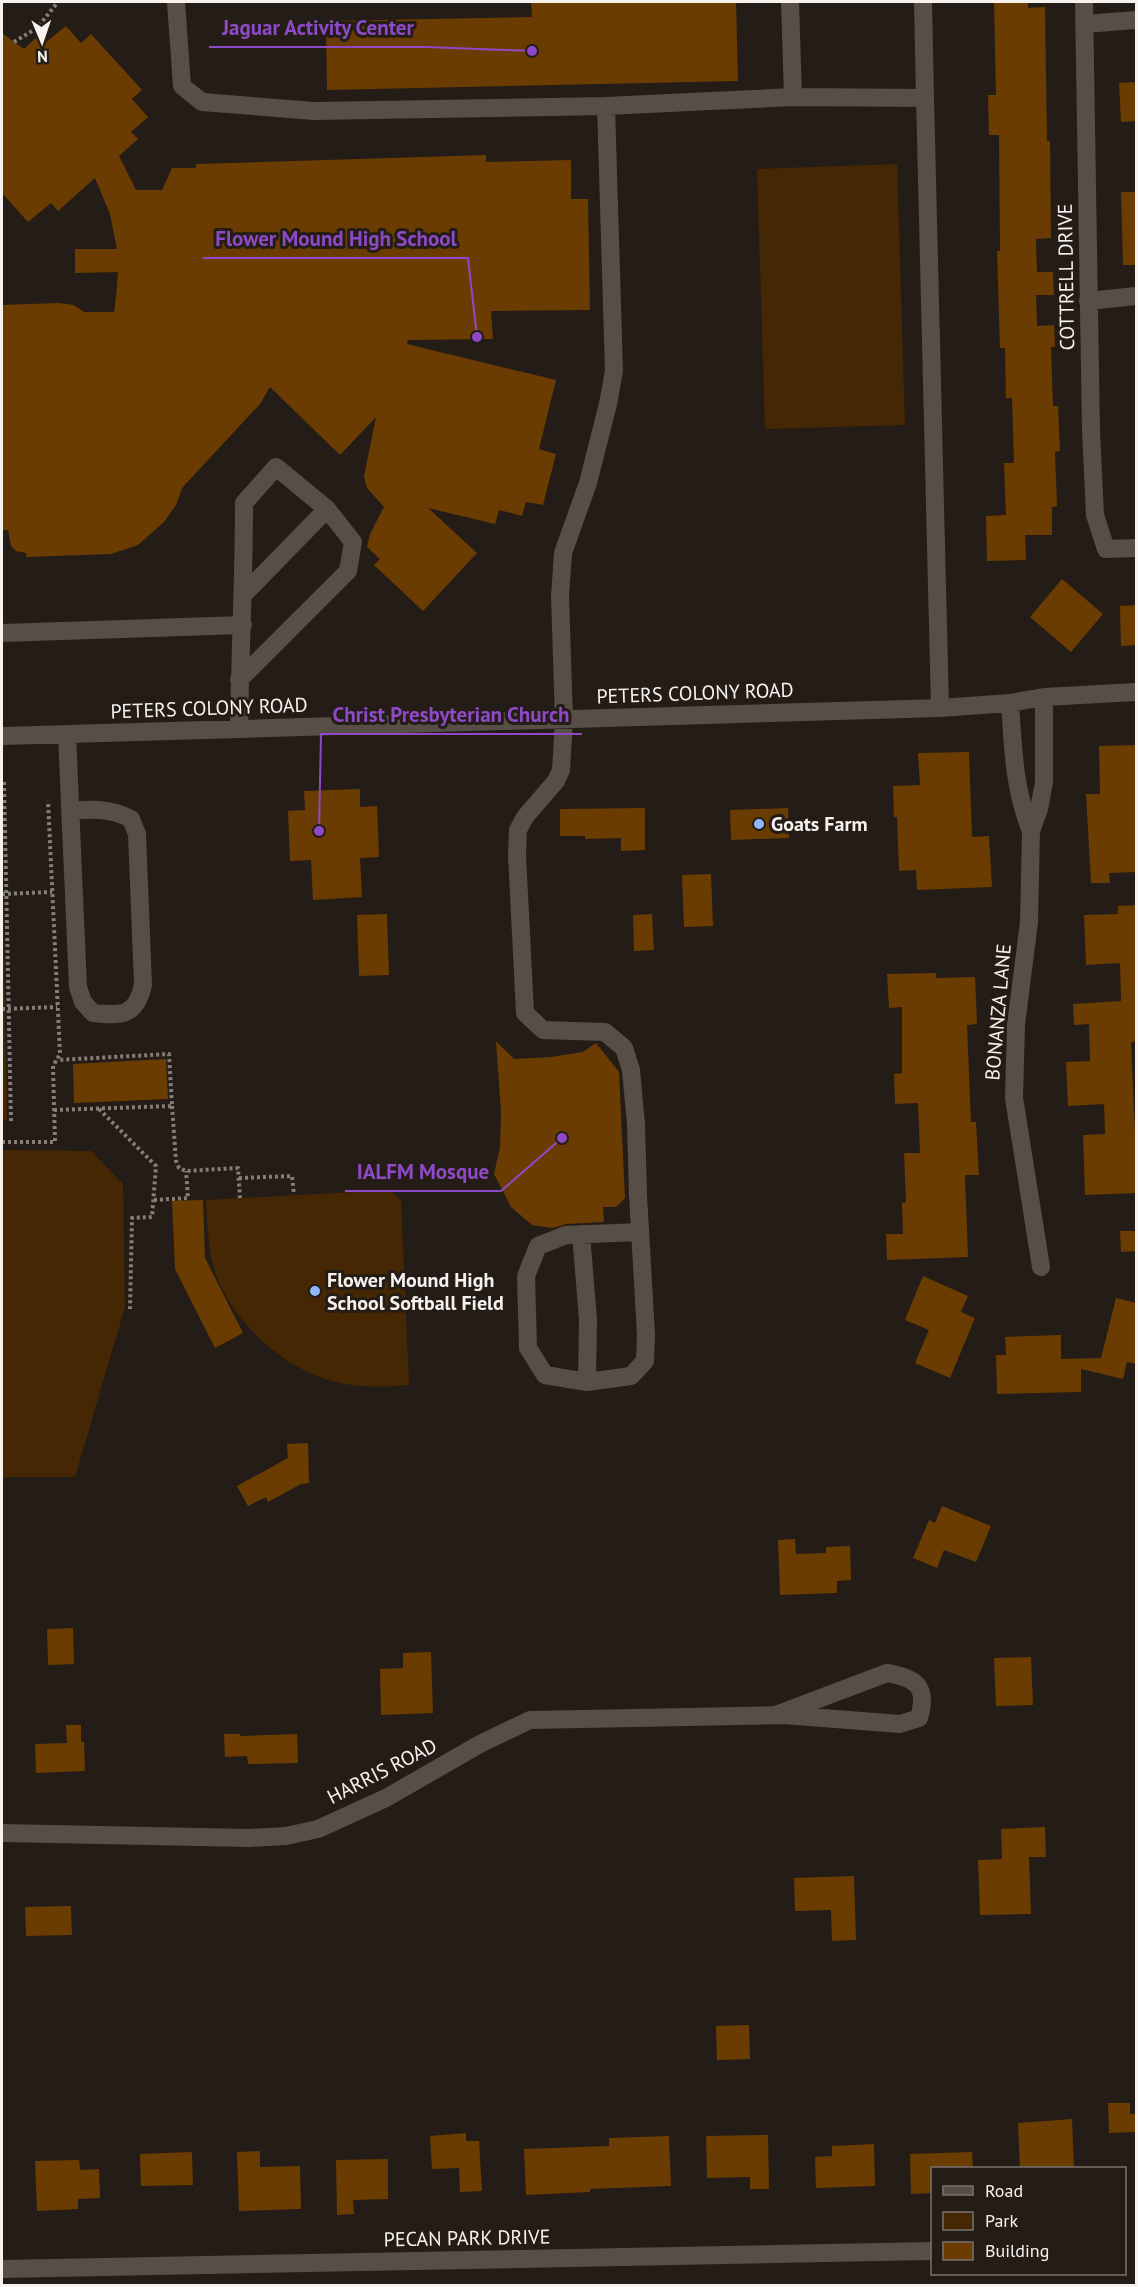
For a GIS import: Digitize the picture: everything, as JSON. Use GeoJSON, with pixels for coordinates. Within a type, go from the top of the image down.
{"type":"FeatureCollection","features":[{"type":"Feature","properties":{"kind":"street"},"geometry":{"type":"LineString","coordinates":[[176,2],[182,86],[202,102],[314,111],[606,106],[793,97],[926,98]]}},
{"type":"Feature","properties":{"kind":"street"},"geometry":{"type":"LineString","coordinates":[[790,2],[793,97]]}},
{"type":"Feature","properties":{"kind":"street"},"geometry":{"type":"LineString","coordinates":[[922,2],[940,708]]}},
{"type":"Feature","properties":{"kind":"street","name":"COTTRELL DRIVE"},"geometry":{"type":"LineString","coordinates":[[1084,2],[1088,301],[1095,515],[1106,549],[1137,548]]}},
{"type":"Feature","properties":{"kind":"street"},"geometry":{"type":"LineString","coordinates":[[1085,24],[1137,20]]}},
{"type":"Feature","properties":{"kind":"street"},"geometry":{"type":"LineString","coordinates":[[606,106],[614,371],[588,483],[563,553],[560,596],[564,720],[561,770],[548,792],[525,817],[518,830],[517,855],[525,1013],[543,1030],[604,1032],[624,1048],[631,1070],[636,1124],[646,1335],[645,1361],[631,1376],[586,1382],[545,1375],[528,1348],[526,1276],[538,1246],[566,1235],[640,1232]]}},
{"type":"Feature","properties":{"kind":"street"},"geometry":{"type":"LineString","coordinates":[[1088,301],[1137,296]]}},
{"type":"Feature","properties":{"kind":"street"},"geometry":{"type":"LineString","coordinates":[[239,680],[348,572],[352,542],[327,509],[276,467],[244,503],[244,594],[239,680],[239,729]]}},
{"type":"Feature","properties":{"kind":"street"},"geometry":{"type":"LineString","coordinates":[[244,594],[327,509]]}},
{"type":"Feature","properties":{"kind":"street"},"geometry":{"type":"LineString","coordinates":[[2,633],[243,625]]}},
{"type":"Feature","properties":{"kind":"street","name":"PETERS COLONY ROAD"},"geometry":{"type":"LineString","coordinates":[[2,736],[940,708],[1010,703],[1044,697],[1137,693]]}},
{"type":"Feature","properties":{"kind":"street","name":"BONANZA LANE"},"geometry":{"type":"LineString","coordinates":[[1041,1267],[1014,1098],[1016,1025],[1029,922],[1031,831],[1044,782],[1044,697]]}},
{"type":"Feature","properties":{"kind":"street","name":"BONANZA LANE"},"geometry":{"type":"LineString","coordinates":[[1010,703],[1016,783],[1021,807],[1031,831]]}},
{"type":"Feature","properties":{"kind":"street"},"geometry":{"type":"LineString","coordinates":[[67,735],[73,891],[78,987],[83,1002],[93,1013],[110,1015],[128,1012],[140,1001],[143,985],[137,834],[131,819],[116,811],[96,809],[70,811]]}},
{"type":"Feature","properties":{"kind":"street"},"geometry":{"type":"LineString","coordinates":[[581,1234],[588,1319],[586,1382]]}},
{"type":"Feature","properties":{"kind":"street","name":"HARRIS ROAD"},"geometry":{"type":"LineString","coordinates":[[2,1833],[237,1838],[286,1836],[318,1829],[386,1798],[480,1744],[530,1720],[776,1715],[900,1724],[919,1718],[922,1691],[916,1683],[902,1675],[887,1673],[776,1715]]}},
{"type":"Feature","properties":{"kind":"street","name":"PECAN PARK DRIVE"},"geometry":{"type":"LineString","coordinates":[[2,2269],[931,2252]]}},
{"type":"Feature","properties":{"kind":"path"},"geometry":{"type":"LineString","coordinates":[[14,42],[37,28],[58,2]]}},
{"type":"Feature","properties":{"kind":"path"},"geometry":{"type":"LineString","coordinates":[[4,782],[4,893],[11,1121]]}},
{"type":"Feature","properties":{"kind":"path"},"geometry":{"type":"LineString","coordinates":[[2,1142],[56,1142],[53,1066],[60,1054],[48,801]]}},
{"type":"Feature","properties":{"kind":"path"},"geometry":{"type":"LineString","coordinates":[[4,893],[73,891]]}},
{"type":"Feature","properties":{"kind":"path"},"geometry":{"type":"LineString","coordinates":[[2,1009],[57,1007]]}},
{"type":"Feature","properties":{"kind":"path"},"geometry":{"type":"LineString","coordinates":[[56,1060],[170,1054],[176,1161],[179,1168],[186,1171],[238,1168],[240,1198]]}},
{"type":"Feature","properties":{"kind":"path"},"geometry":{"type":"LineString","coordinates":[[54,1110],[172,1106]]}},
{"type":"Feature","properties":{"kind":"path"},"geometry":{"type":"LineString","coordinates":[[99,1109],[156,1166],[152,1217],[132,1218],[130,1309]]}},
{"type":"Feature","properties":{"kind":"path"},"geometry":{"type":"LineString","coordinates":[[154,1200],[188,1198],[186,1171]]}},
{"type":"Feature","properties":{"kind":"path"},"geometry":{"type":"LineString","coordinates":[[239,1178],[292,1176],[294,1195]]}},
{"type":"Feature","properties":{"kind":"green space"},"geometry":{"type":"Polygon","coordinates":[[[897,164],[905,425],[765,429],[757,169],[897,164]]]}},
{"type":"Feature","properties":{"kind":"green space"},"geometry":{"type":"Polygon","coordinates":[[[2,813],[7,1120],[2,1120],[2,813]]]}},
{"type":"Feature","properties":{"kind":"green space"},"geometry":{"type":"Polygon","coordinates":[[[2,1150],[91,1151],[123,1184],[125,1307],[75,1477],[2,1477],[2,1150]]]}},
{"type":"Feature","properties":{"kind":"green space","name":"Flower Mound High School Softball Field"},"geometry":{"type":"Polygon","coordinates":[[[390,1190],[401,1200],[409,1385],[382,1387],[354,1385],[316,1376],[297,1366],[261,1340],[232,1306],[221,1287],[214,1268],[207,1226],[206,1200],[390,1190]]]}},
{"type":"Feature","properties":{"kind":"building"},"geometry":{"type":"Polygon","coordinates":[[[531,2],[736,2],[738,81],[327,90],[326,21],[532,17],[531,2]]]}},
{"type":"Feature","properties":{"kind":"building"},"geometry":{"type":"Polygon","coordinates":[[[994,2],[1028,2],[1028,8],[1045,7],[1051,238],[1036,239],[1037,272],[1053,272],[1054,295],[1036,295],[1037,326],[1054,325],[1055,347],[1051,347],[1053,406],[1058,406],[1060,451],[1055,452],[1057,506],[1052,507],[1052,535],[1025,535],[1026,560],[987,561],[986,516],[1006,515],[1004,463],[1014,463],[1012,398],[1006,398],[1005,348],[1000,348],[997,251],[1000,251],[999,135],[989,135],[988,95],[996,95],[994,2]]]}},
{"type":"Feature","properties":{"kind":"building"},"geometry":{"type":"Polygon","coordinates":[[[66,26],[81,43],[91,34],[142,90],[132,99],[148,117],[131,132],[138,139],[119,156],[136,190],[162,190],[172,168],[196,168],[196,164],[486,155],[486,162],[571,160],[571,199],[588,199],[590,310],[491,311],[493,339],[408,340],[407,344],[556,380],[539,449],[556,454],[543,505],[526,502],[522,516],[499,510],[495,524],[428,508],[477,553],[423,611],[374,565],[380,559],[367,547],[370,534],[384,507],[367,488],[364,476],[376,417],[340,455],[270,387],[260,404],[182,488],[176,505],[164,522],[138,545],[111,554],[26,557],[26,553],[16,551],[11,546],[8,530],[2,530],[2,305],[59,303],[74,305],[84,312],[114,312],[116,297],[118,272],[75,273],[75,249],[117,249],[110,214],[95,178],[58,211],[51,203],[28,222],[2,193],[2,33],[24,49],[38,36],[45,43],[66,26]]]}},
{"type":"Feature","properties":{"kind":"building"},"geometry":{"type":"Polygon","coordinates":[[[1137,82],[1137,121],[1121,122],[1119,83],[1137,82]]]}},
{"type":"Feature","properties":{"kind":"building"},"geometry":{"type":"Polygon","coordinates":[[[1121,192],[1137,192],[1137,265],[1123,265],[1121,192]]]}},
{"type":"Feature","properties":{"kind":"building"},"geometry":{"type":"Polygon","coordinates":[[[1062,579],[1103,614],[1071,652],[1030,617],[1062,579]]]}},
{"type":"Feature","properties":{"kind":"building"},"geometry":{"type":"Polygon","coordinates":[[[1137,605],[1137,645],[1121,646],[1120,606],[1137,605]]]}},
{"type":"Feature","properties":{"kind":"building"},"geometry":{"type":"Polygon","coordinates":[[[1137,745],[1137,872],[1109,873],[1110,883],[1091,883],[1086,794],[1100,794],[1099,746],[1137,745]]]}},
{"type":"Feature","properties":{"kind":"building"},"geometry":{"type":"Polygon","coordinates":[[[969,752],[972,837],[989,836],[992,887],[917,890],[916,870],[899,871],[897,817],[894,817],[893,786],[920,785],[918,753],[969,752]]]}},
{"type":"Feature","properties":{"kind":"building"},"geometry":{"type":"Polygon","coordinates":[[[360,789],[360,807],[377,806],[379,857],[360,858],[362,897],[313,900],[311,860],[290,861],[288,811],[305,810],[304,791],[360,789]]]}},
{"type":"Feature","properties":{"kind":"building"},"geometry":{"type":"Polygon","coordinates":[[[645,808],[645,850],[621,851],[621,838],[585,839],[585,836],[560,836],[560,809],[645,808]]]}},
{"type":"Feature","properties":{"kind":"building","name":"Goats Farm"},"geometry":{"type":"Polygon","coordinates":[[[788,808],[789,838],[731,840],[730,810],[788,808]]]}},
{"type":"Feature","properties":{"kind":"building"},"geometry":{"type":"Polygon","coordinates":[[[711,874],[713,926],[684,927],[682,875],[711,874]]]}},
{"type":"Feature","properties":{"kind":"building"},"geometry":{"type":"Polygon","coordinates":[[[1137,905],[1137,1041],[1131,1042],[1135,1132],[1137,1132],[1137,1193],[1085,1195],[1083,1135],[1105,1134],[1104,1104],[1068,1106],[1066,1062],[1090,1061],[1089,1024],[1074,1025],[1073,1004],[1121,1001],[1120,963],[1086,965],[1084,915],[1118,914],[1118,906],[1137,905]]]}},
{"type":"Feature","properties":{"kind":"building"},"geometry":{"type":"Polygon","coordinates":[[[387,914],[389,975],[359,976],[357,915],[387,914]]]}},
{"type":"Feature","properties":{"kind":"building"},"geometry":{"type":"Polygon","coordinates":[[[652,914],[654,950],[634,951],[633,915],[652,914]]]}},
{"type":"Feature","properties":{"kind":"building"},"geometry":{"type":"Polygon","coordinates":[[[936,973],[936,978],[975,977],[977,1024],[967,1025],[971,1122],[976,1122],[979,1175],[965,1175],[968,1257],[887,1260],[886,1234],[903,1234],[902,1203],[906,1202],[904,1153],[920,1153],[918,1103],[895,1104],[894,1074],[902,1073],[902,1007],[889,1008],[887,974],[936,973]]]}},
{"type":"Feature","properties":{"kind":"building"},"geometry":{"type":"Polygon","coordinates":[[[496,1041],[514,1059],[583,1052],[596,1043],[619,1072],[625,1198],[616,1207],[603,1207],[604,1222],[566,1224],[553,1228],[532,1225],[511,1207],[494,1174],[500,1147],[501,1112],[496,1041]]]}},
{"type":"Feature","properties":{"kind":"building"},"geometry":{"type":"Polygon","coordinates":[[[166,1059],[168,1099],[74,1103],[73,1064],[166,1059]]]}},
{"type":"Feature","properties":{"kind":"building"},"geometry":{"type":"Polygon","coordinates":[[[203,1200],[205,1258],[243,1333],[215,1348],[175,1269],[172,1201],[203,1200]]]}},
{"type":"Feature","properties":{"kind":"building"},"geometry":{"type":"Polygon","coordinates":[[[1120,1231],[1137,1231],[1137,1251],[1121,1252],[1120,1231]]]}},
{"type":"Feature","properties":{"kind":"building"},"geometry":{"type":"Polygon","coordinates":[[[923,1276],[968,1296],[961,1312],[975,1318],[950,1378],[915,1363],[929,1330],[905,1320],[923,1276]]]}},
{"type":"Feature","properties":{"kind":"building"},"geometry":{"type":"Polygon","coordinates":[[[1116,1298],[1137,1303],[1137,1364],[1127,1362],[1123,1379],[1081,1369],[1081,1392],[997,1394],[996,1355],[1006,1355],[1005,1337],[1061,1335],[1061,1359],[1101,1358],[1116,1298]]]}},
{"type":"Feature","properties":{"kind":"building"},"geometry":{"type":"Polygon","coordinates":[[[308,1443],[309,1483],[301,1484],[268,1502],[266,1497],[248,1506],[237,1486],[288,1458],[287,1444],[308,1443]]]}},
{"type":"Feature","properties":{"kind":"building"},"geometry":{"type":"Polygon","coordinates":[[[942,1506],[991,1526],[976,1562],[944,1550],[937,1568],[913,1558],[929,1520],[935,1523],[942,1506]]]}},
{"type":"Feature","properties":{"kind":"building"},"geometry":{"type":"Polygon","coordinates":[[[795,1539],[796,1554],[826,1553],[826,1547],[850,1546],[851,1580],[837,1581],[837,1593],[780,1595],[778,1540],[795,1539]]]}},
{"type":"Feature","properties":{"kind":"building"},"geometry":{"type":"Polygon","coordinates":[[[73,1628],[74,1664],[48,1665],[47,1629],[73,1628]]]}},
{"type":"Feature","properties":{"kind":"building"},"geometry":{"type":"Polygon","coordinates":[[[431,1652],[433,1713],[381,1715],[380,1669],[403,1668],[403,1653],[431,1652]]]}},
{"type":"Feature","properties":{"kind":"building"},"geometry":{"type":"Polygon","coordinates":[[[1031,1657],[1033,1705],[996,1706],[994,1658],[1031,1657]]]}},
{"type":"Feature","properties":{"kind":"building"},"geometry":{"type":"Polygon","coordinates":[[[66,1725],[81,1725],[85,1771],[36,1773],[35,1744],[67,1743],[66,1725]]]}},
{"type":"Feature","properties":{"kind":"building"},"geometry":{"type":"Polygon","coordinates":[[[224,1734],[240,1734],[240,1736],[297,1734],[298,1763],[248,1764],[247,1756],[225,1757],[224,1734]]]}},
{"type":"Feature","properties":{"kind":"building"},"geometry":{"type":"Polygon","coordinates":[[[1045,1827],[1046,1857],[1029,1857],[1031,1914],[980,1915],[978,1860],[1002,1859],[1001,1829],[1045,1827]]]}},
{"type":"Feature","properties":{"kind":"building"},"geometry":{"type":"Polygon","coordinates":[[[854,1876],[856,1940],[832,1941],[831,1910],[795,1911],[794,1878],[854,1876]]]}},
{"type":"Feature","properties":{"kind":"building"},"geometry":{"type":"Polygon","coordinates":[[[71,1906],[72,1935],[26,1936],[25,1907],[71,1906]]]}},
{"type":"Feature","properties":{"kind":"building"},"geometry":{"type":"Polygon","coordinates":[[[749,2025],[750,2059],[717,2060],[716,2026],[749,2025]]]}},
{"type":"Feature","properties":{"kind":"building"},"geometry":{"type":"Polygon","coordinates":[[[1108,2103],[1130,2103],[1130,2114],[1137,2114],[1137,2132],[1109,2133],[1108,2103]]]}},
{"type":"Feature","properties":{"kind":"building"},"geometry":{"type":"Polygon","coordinates":[[[1072,2119],[1074,2167],[1020,2167],[1018,2123],[1072,2119]]]}},
{"type":"Feature","properties":{"kind":"building"},"geometry":{"type":"Polygon","coordinates":[[[466,2133],[466,2141],[479,2141],[482,2191],[460,2192],[459,2168],[432,2169],[430,2136],[466,2133]]]}},
{"type":"Feature","properties":{"kind":"building"},"geometry":{"type":"Polygon","coordinates":[[[768,2135],[769,2189],[750,2189],[750,2177],[707,2178],[706,2136],[768,2135]]]}},
{"type":"Feature","properties":{"kind":"building"},"geometry":{"type":"Polygon","coordinates":[[[669,2136],[671,2186],[590,2189],[590,2192],[526,2195],[524,2149],[609,2146],[609,2138],[669,2136]]]}},
{"type":"Feature","properties":{"kind":"building"},"geometry":{"type":"Polygon","coordinates":[[[874,2144],[875,2186],[816,2188],[815,2157],[832,2156],[832,2146],[874,2144]]]}},
{"type":"Feature","properties":{"kind":"building"},"geometry":{"type":"Polygon","coordinates":[[[260,2151],[260,2167],[300,2166],[301,2209],[239,2211],[237,2152],[260,2151]]]}},
{"type":"Feature","properties":{"kind":"building"},"geometry":{"type":"Polygon","coordinates":[[[192,2152],[193,2185],[141,2186],[140,2154],[192,2152]]]}},
{"type":"Feature","properties":{"kind":"building"},"geometry":{"type":"Polygon","coordinates":[[[972,2152],[973,2167],[931,2167],[931,2193],[911,2194],[910,2154],[972,2152]]]}},
{"type":"Feature","properties":{"kind":"building"},"geometry":{"type":"Polygon","coordinates":[[[388,2159],[388,2199],[353,2200],[354,2214],[337,2215],[336,2160],[388,2159]]]}},
{"type":"Feature","properties":{"kind":"building"},"geometry":{"type":"Polygon","coordinates":[[[79,2160],[80,2170],[99,2169],[100,2198],[78,2199],[78,2209],[37,2211],[35,2161],[79,2160]]]}},
{"type":"Feature","properties":{"kind":"place","name":"Jaguar Activity Center"},"geometry":{"type":"Point","coordinates":[532,51]}},
{"type":"Feature","properties":{"kind":"place","name":"Flower Mound High School"},"geometry":{"type":"Point","coordinates":[477,337]}},
{"type":"Feature","properties":{"kind":"place","name":"Goats Farm"},"geometry":{"type":"Point","coordinates":[759,824]}},
{"type":"Feature","properties":{"kind":"place","name":"Christ Presbyterian Church"},"geometry":{"type":"Point","coordinates":[319,831]}},
{"type":"Feature","properties":{"kind":"place","name":"IALFM Mosque"},"geometry":{"type":"Point","coordinates":[562,1138]}},
{"type":"Feature","properties":{"kind":"place","name":"Flower Mound High School Softball Field"},"geometry":{"type":"Point","coordinates":[315,1291]}}]}
